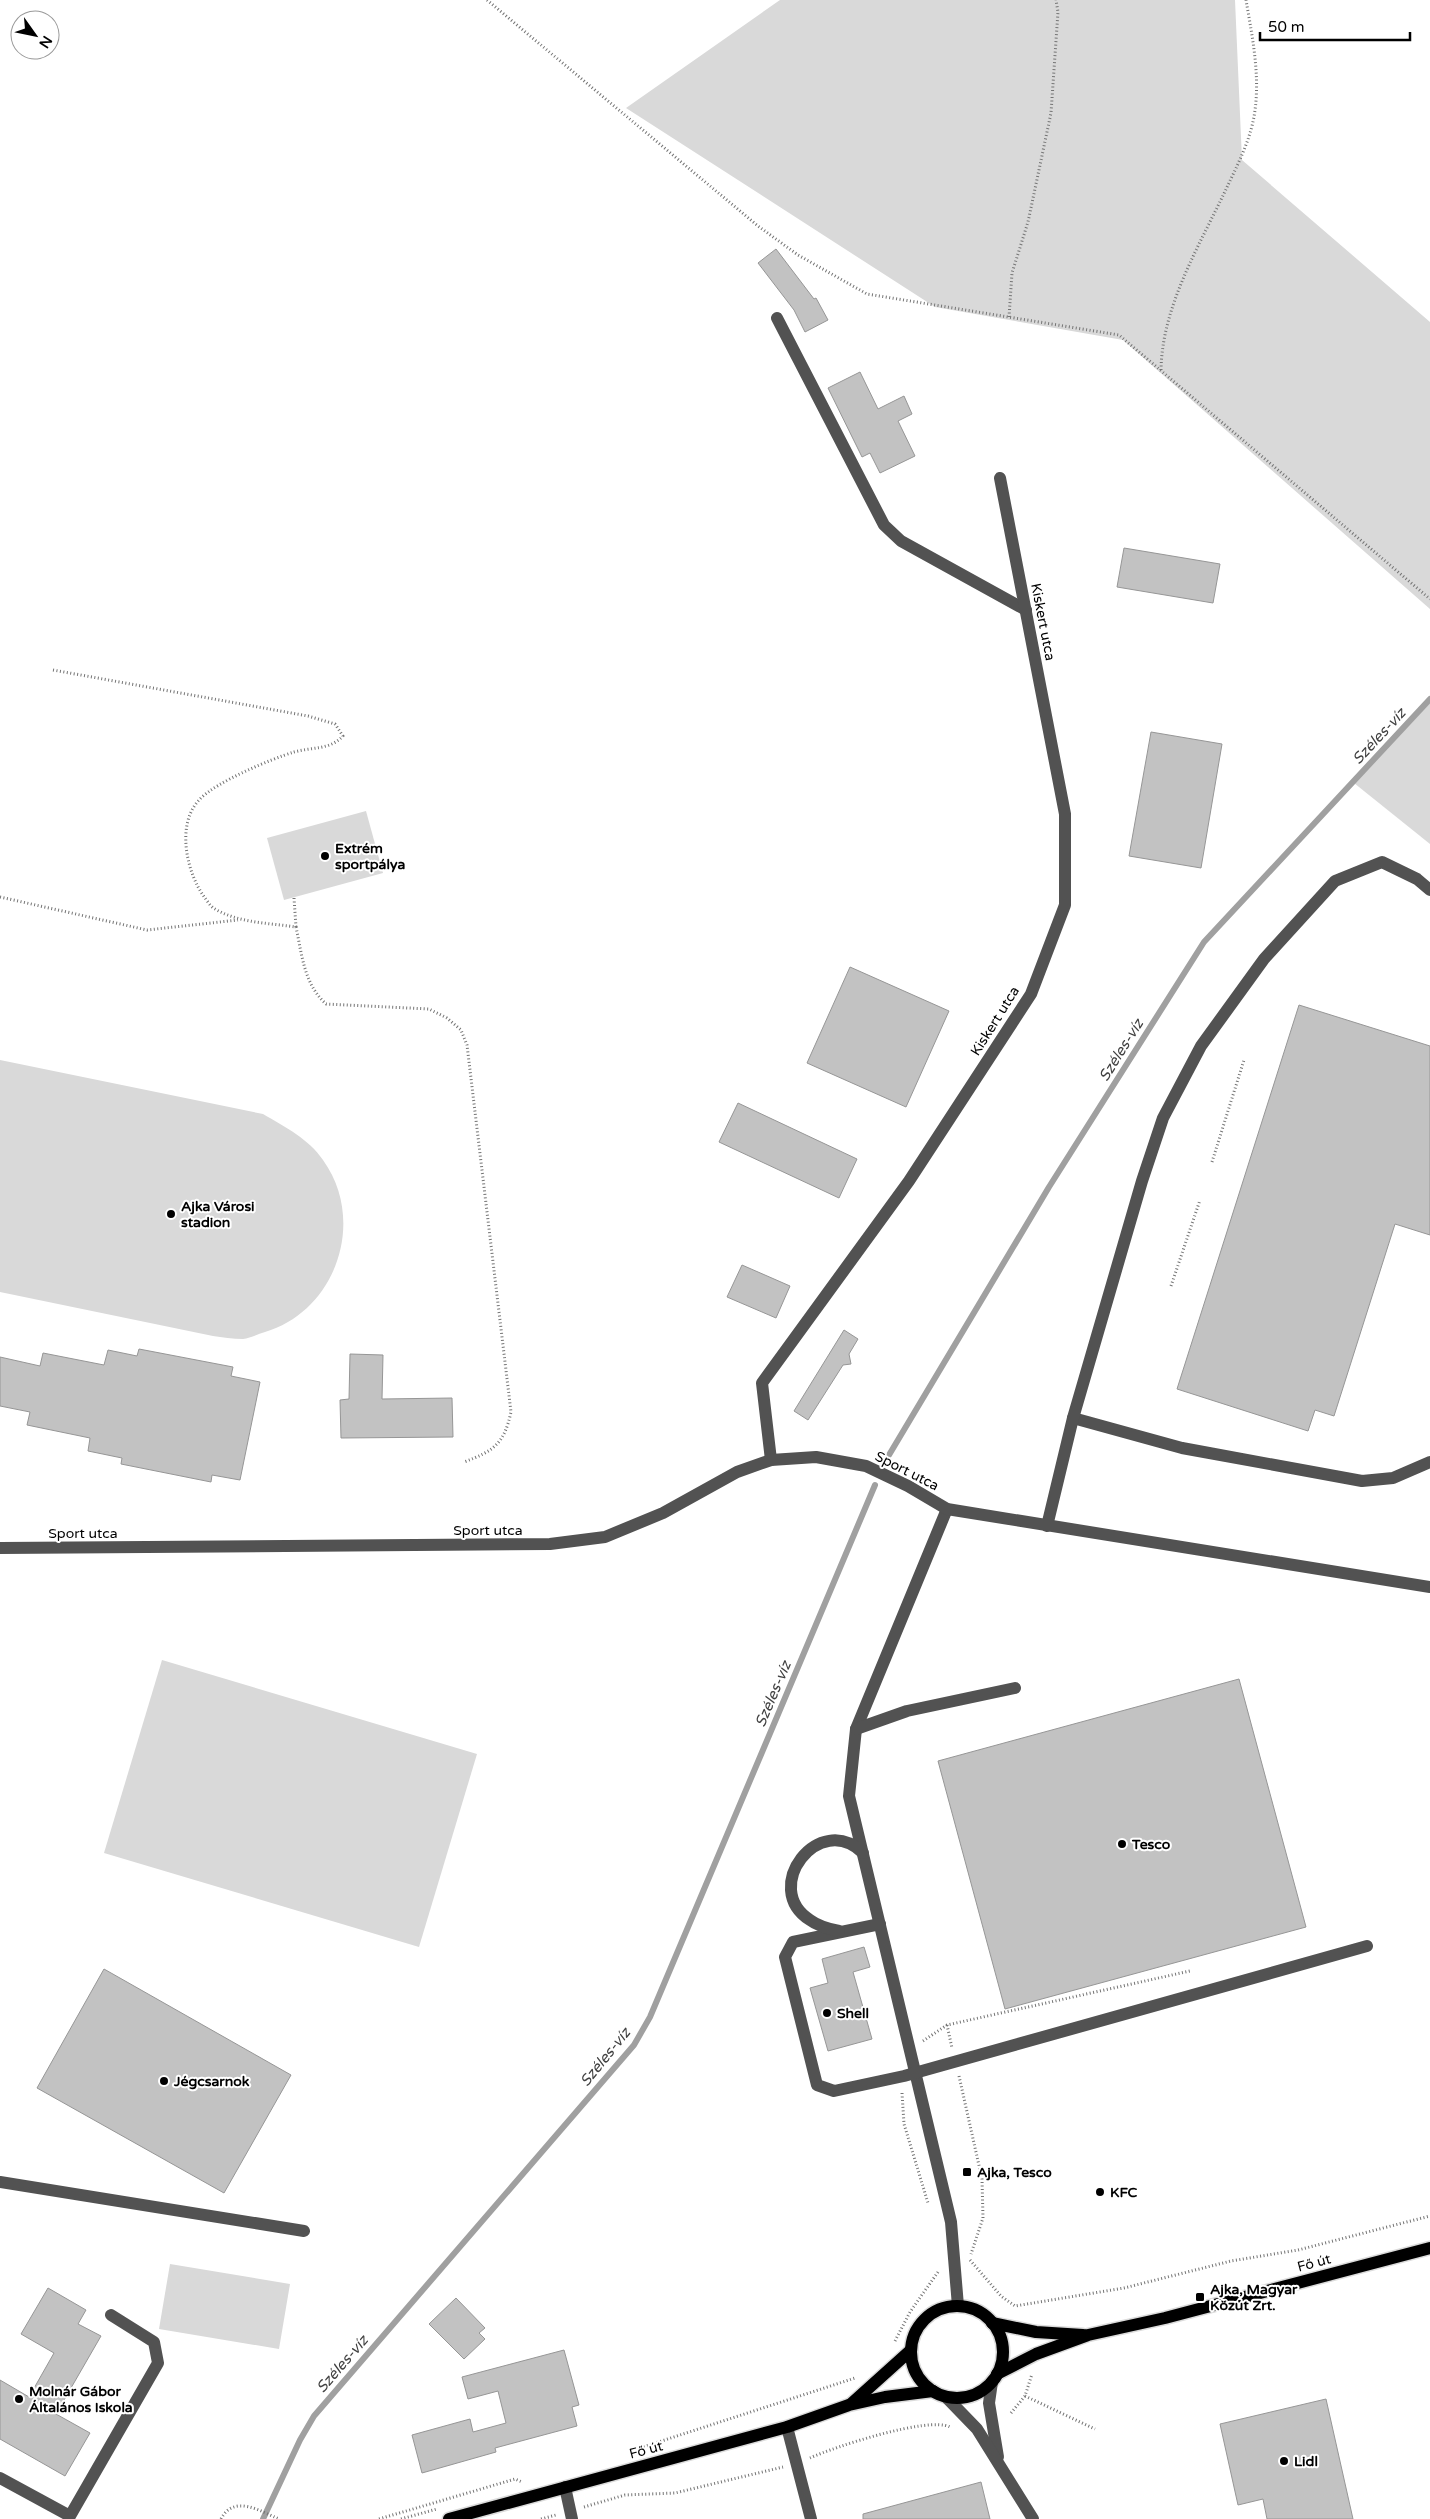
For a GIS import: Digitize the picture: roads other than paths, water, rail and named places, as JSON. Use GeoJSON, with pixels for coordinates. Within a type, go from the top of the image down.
{"type":"FeatureCollection","features":[{"type":"Feature","properties":{"kind":"main road","name":"Fő út"},"geometry":{"type":"LineString","coordinates":[[995,2378],[1036,2354],[1088,2335],[1165,2318],[1430,2248]]}},
{"type":"Feature","properties":{"kind":"main road"},"geometry":{"type":"LineString","coordinates":[[958,2306],[977,2311],[992,2323],[1002,2342],[1002,2364],[995,2378],[976,2394],[956,2398],[946,2397],[933,2391],[916,2374],[911,2350],[917,2330],[923,2321],[933,2313],[958,2306]]}},
{"type":"Feature","properties":{"kind":"main road","name":"Fő út"},"geometry":{"type":"LineString","coordinates":[[992,2323],[1036,2332],[1088,2335]]}},
{"type":"Feature","properties":{"kind":"main road","name":"Fő út"},"geometry":{"type":"LineString","coordinates":[[849,2405],[911,2350]]}},
{"type":"Feature","properties":{"kind":"main road","name":"Fő út"},"geometry":{"type":"LineString","coordinates":[[449,2519],[786,2427],[849,2405],[885,2397],[933,2391]]}},
{"type":"Feature","properties":{"kind":"street"},"geometry":{"type":"LineString","coordinates":[[777,318],[884,526],[901,541],[1026,610]]}},
{"type":"Feature","properties":{"kind":"street","name":"Kiskert utca"},"geometry":{"type":"LineString","coordinates":[[771,1460],[762,1383],[909,1181],[1031,994],[1065,905],[1065,814],[1000,478]]}},
{"type":"Feature","properties":{"kind":"street"},"geometry":{"type":"LineString","coordinates":[[1047,1526],[1073,1418],[1142,1181],[1163,1118],[1201,1046],[1264,959],[1335,881],[1382,862],[1418,879],[1430,890]]}},
{"type":"Feature","properties":{"kind":"street"},"geometry":{"type":"LineString","coordinates":[[1073,1418],[1182,1448],[1362,1481],[1393,1478],[1430,1462]]}},
{"type":"Feature","properties":{"kind":"street","name":"Sport utca"},"geometry":{"type":"LineString","coordinates":[[0,1548],[550,1544],[605,1537],[663,1513],[737,1472],[771,1460],[816,1456],[866,1466],[908,1486],[947,1509]]}},
{"type":"Feature","properties":{"kind":"street"},"geometry":{"type":"LineString","coordinates":[[958,2306],[951,2222],[849,1796],[856,1729],[947,1509],[1430,1587]]}},
{"type":"Feature","properties":{"kind":"street"},"geometry":{"type":"LineString","coordinates":[[856,1729],[906,1711],[1015,1688]]}},
{"type":"Feature","properties":{"kind":"street"},"geometry":{"type":"LineString","coordinates":[[841,1932],[809,1920],[797,1907],[791,1889],[794,1868],[803,1855],[816,1844],[838,1841],[854,1844],[863,1853]]}},
{"type":"Feature","properties":{"kind":"street"},"geometry":{"type":"LineString","coordinates":[[880,1924],[793,1942],[785,1957],[817,2084],[834,2091],[915,2073],[981,2052],[1367,1946]]}},
{"type":"Feature","properties":{"kind":"street"},"geometry":{"type":"LineString","coordinates":[[0,2182],[304,2231]]}},
{"type":"Feature","properties":{"kind":"street"},"geometry":{"type":"LineString","coordinates":[[0,2478],[70,2516],[158,2363],[154,2342],[111,2315]]}},
{"type":"Feature","properties":{"kind":"street"},"geometry":{"type":"LineString","coordinates":[[995,2378],[989,2403],[999,2462]]}},
{"type":"Feature","properties":{"kind":"street"},"geometry":{"type":"LineString","coordinates":[[946,2397],[977,2429],[1033,2519]]}},
{"type":"Feature","properties":{"kind":"street"},"geometry":{"type":"LineString","coordinates":[[786,2427],[811,2519]]}},
{"type":"Feature","properties":{"kind":"street"},"geometry":{"type":"LineString","coordinates":[[566,2487],[571,2515]]}},
{"type":"Feature","properties":{"kind":"waterway","name":"Széles-víz"},"geometry":{"type":"LineString","coordinates":[[889,1455],[1049,1187],[1204,942],[1430,699]]}},
{"type":"Feature","properties":{"kind":"waterway","name":"Széles-víz"},"geometry":{"type":"LineString","coordinates":[[263,2519],[300,2440],[314,2416],[634,2045],[650,2017],[875,1485]]}},
{"type":"Feature","properties":{"kind":"place","name":"Extrém sportpálya"},"geometry":{"type":"Point","coordinates":[325,856]}},
{"type":"Feature","properties":{"kind":"place","name":"Ajka Városi stadion"},"geometry":{"type":"Point","coordinates":[171,1214]}},
{"type":"Feature","properties":{"kind":"place","name":"Tesco"},"geometry":{"type":"Point","coordinates":[1122,1844]}},
{"type":"Feature","properties":{"kind":"place","name":"Shell"},"geometry":{"type":"Point","coordinates":[827,2013]}},
{"type":"Feature","properties":{"kind":"place","name":"Jégcsarnok"},"geometry":{"type":"Point","coordinates":[164,2081]}},
{"type":"Feature","properties":{"kind":"place","name":"Ajka, Tesco"},"geometry":{"type":"Point","coordinates":[967,2172]}},
{"type":"Feature","properties":{"kind":"place","name":"KFC"},"geometry":{"type":"Point","coordinates":[1100,2192]}},
{"type":"Feature","properties":{"kind":"place","name":"Ajka, Magyar Közút Zrt."},"geometry":{"type":"Point","coordinates":[1200,2297]}},
{"type":"Feature","properties":{"kind":"place","name":"Molnár Gábor Általános Iskola"},"geometry":{"type":"Point","coordinates":[19,2399]}},
{"type":"Feature","properties":{"kind":"place","name":"Lidl"},"geometry":{"type":"Point","coordinates":[1284,2461]}}]}
